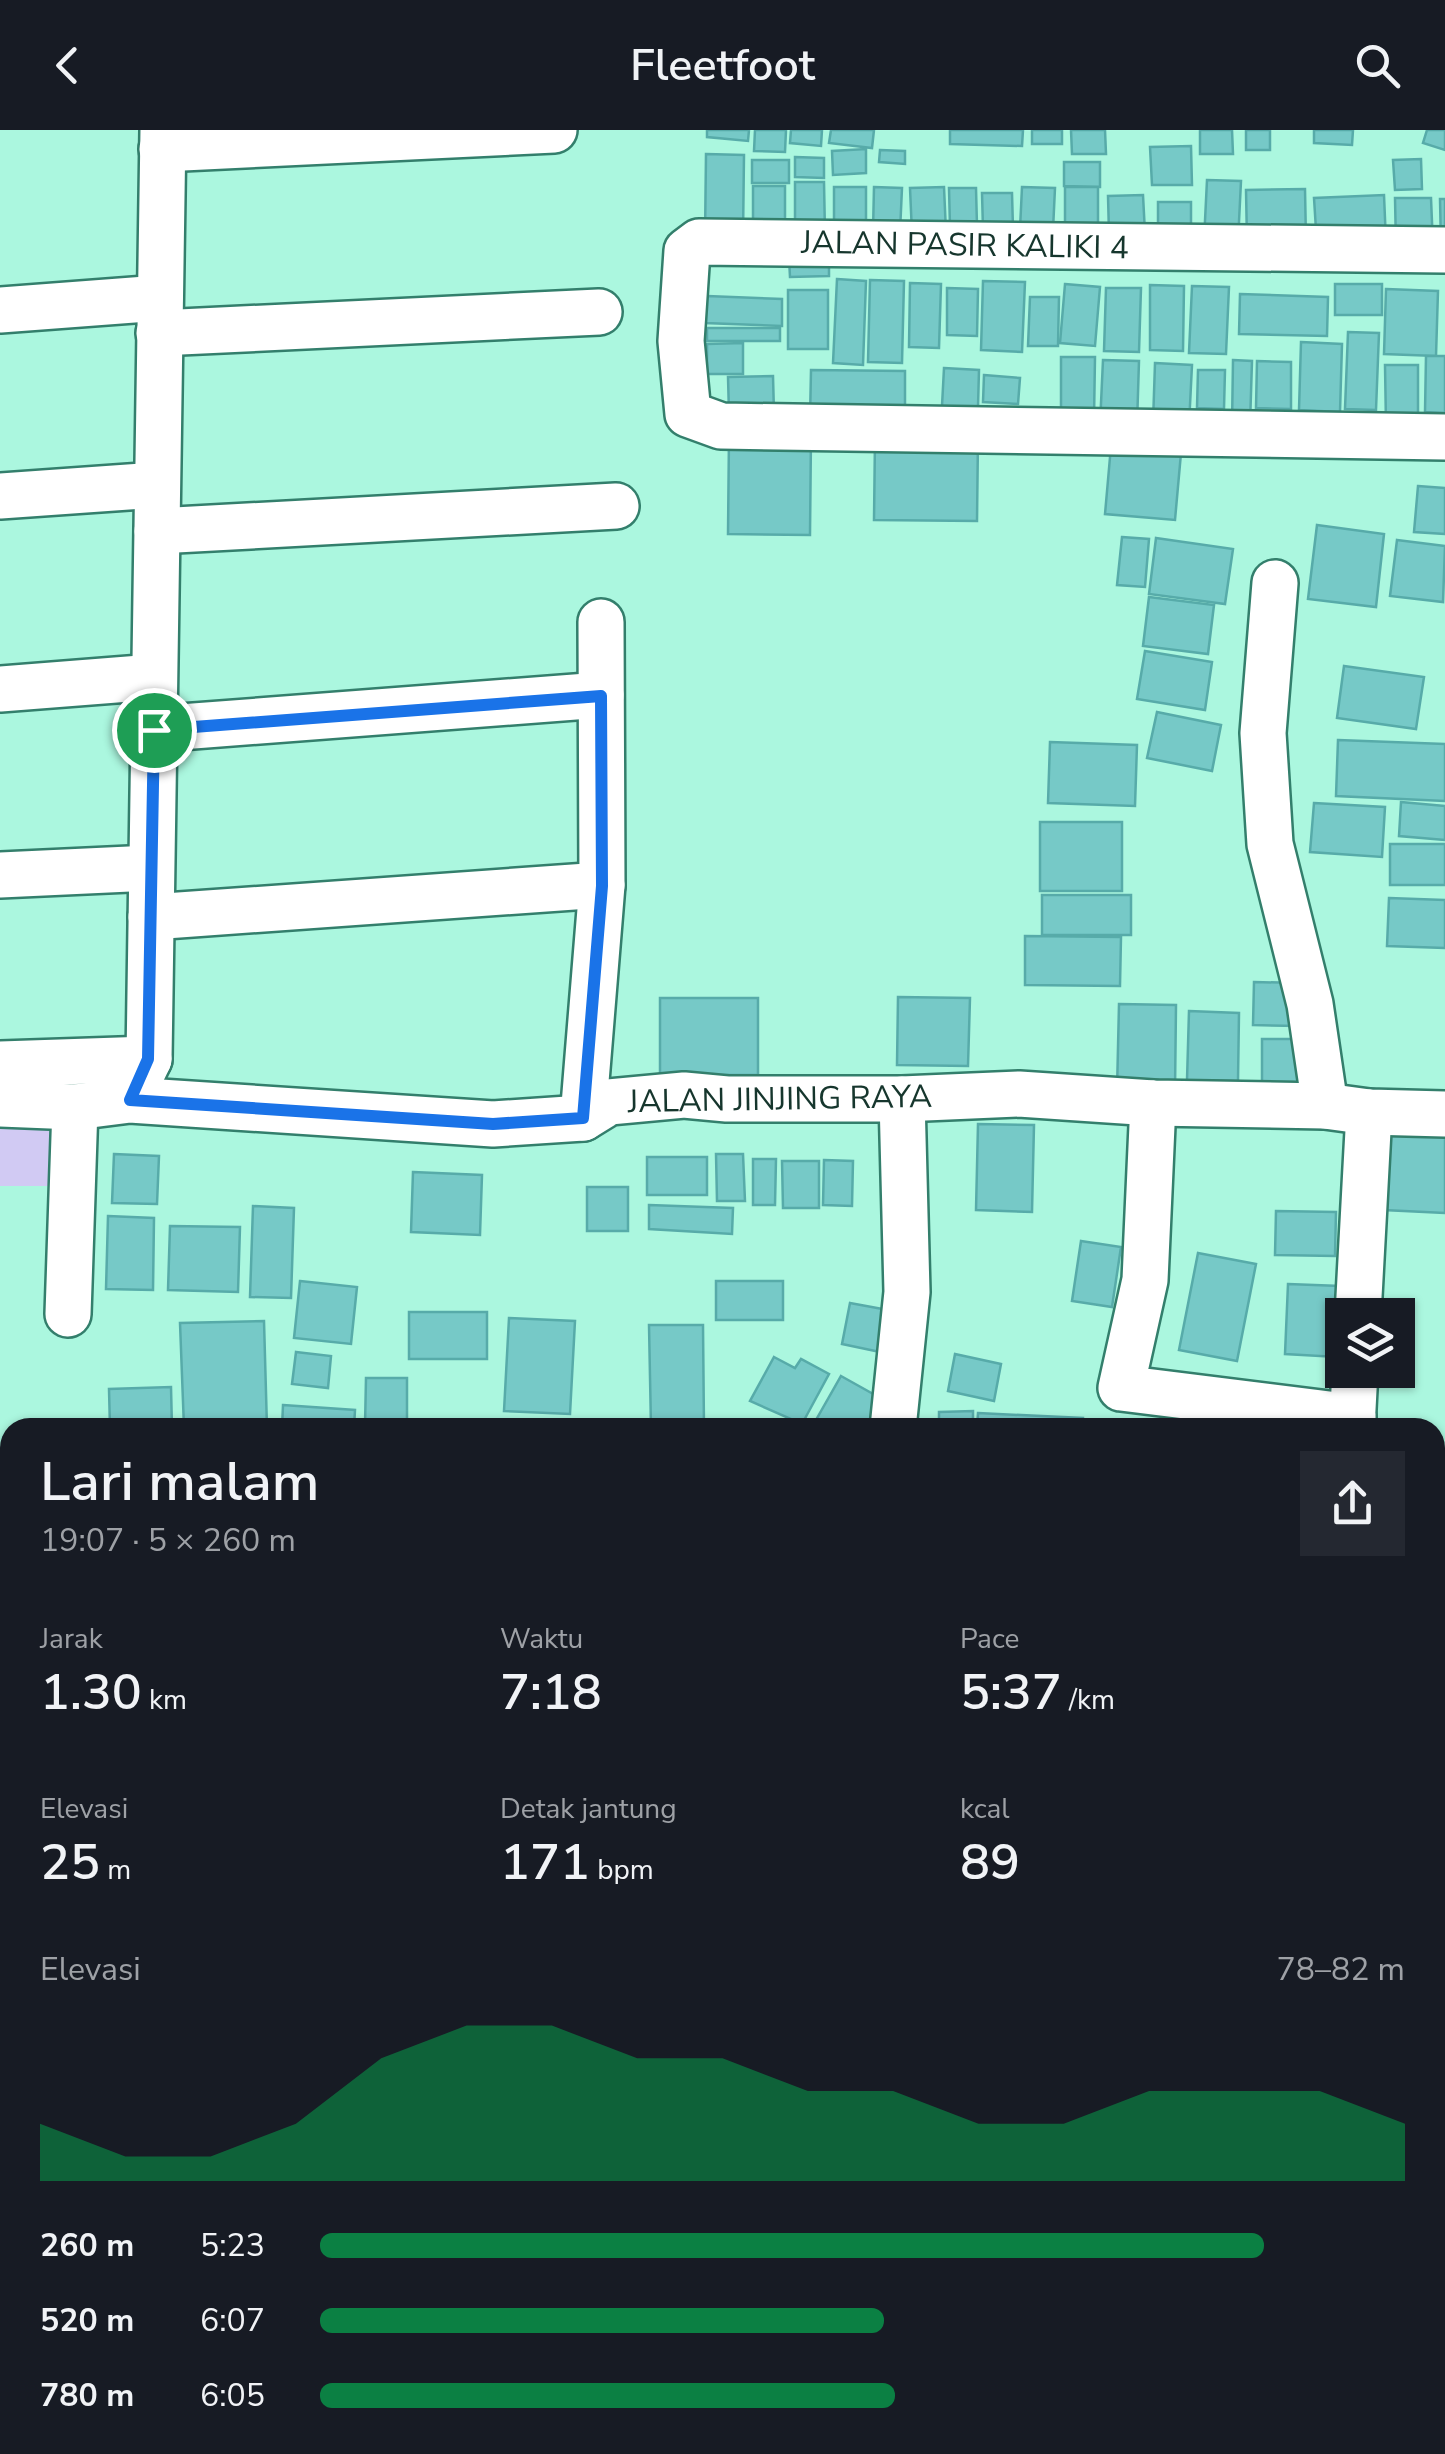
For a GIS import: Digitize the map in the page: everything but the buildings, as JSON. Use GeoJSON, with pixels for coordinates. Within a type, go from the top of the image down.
{"type":"FeatureCollection","features":[{"type":"Feature","properties":{"kind":"street"},"geometry":{"type":"LineString","coordinates":[[130,1100],[148,1059],[162,139],[554,130]]}},
{"type":"Feature","properties":{"kind":"street","name":"JALAN PASIR KALIKI 4"},"geometry":{"type":"LineString","coordinates":[[1445,250],[698,242],[687,251],[682,378],[688,414],[721,426],[1445,437]]}},
{"type":"Feature","properties":{"kind":"street"},"geometry":{"type":"LineString","coordinates":[[0,310],[160,316],[599,312]]}},
{"type":"Feature","properties":{"kind":"street"},"geometry":{"type":"LineString","coordinates":[[0,496],[157,485]]}},
{"type":"Feature","properties":{"kind":"street"},"geometry":{"type":"LineString","coordinates":[[156,532],[616,506]]}},
{"type":"Feature","properties":{"kind":"street"},"geometry":{"type":"LineString","coordinates":[[1275,584],[1263,733],[1270,844],[1310,1004],[1325,1106]]}},
{"type":"Feature","properties":{"kind":"street"},"geometry":{"type":"LineString","coordinates":[[583,1118],[602,886],[601,622]]}},
{"type":"Feature","properties":{"kind":"street"},"geometry":{"type":"LineString","coordinates":[[0,689],[154,678]]}},
{"type":"Feature","properties":{"kind":"street"},"geometry":{"type":"LineString","coordinates":[[154,730],[601,696]]}},
{"type":"Feature","properties":{"kind":"street"},"geometry":{"type":"LineString","coordinates":[[0,876],[152,868]]}},
{"type":"Feature","properties":{"kind":"street"},"geometry":{"type":"LineString","coordinates":[[151,916],[602,886]]}},
{"type":"Feature","properties":{"kind":"street"},"geometry":{"type":"LineString","coordinates":[[0,1064],[148,1059]]}},
{"type":"Feature","properties":{"kind":"street","name":"JALAN JINJING RAYA"},"geometry":{"type":"LineString","coordinates":[[0,1104],[75,1107],[130,1100],[493,1124],[583,1118],[609,1102],[684,1095],[727,1099],[902,1099],[1019,1094],[1445,1114]]}},
{"type":"Feature","properties":{"kind":"street"},"geometry":{"type":"LineString","coordinates":[[894,1418],[907,1292],[902,1099]]}},
{"type":"Feature","properties":{"kind":"street"},"geometry":{"type":"LineString","coordinates":[[1153,1103],[1145,1280],[1122,1388],[1325,1418]]}},
{"type":"Feature","properties":{"kind":"street"},"geometry":{"type":"LineString","coordinates":[[68,1314],[75,1107]]}},
{"type":"Feature","properties":{"kind":"street"},"geometry":{"type":"LineString","coordinates":[[1359,1298],[1369,1112]]}},
{"type":"Feature","properties":{"kind":"street"},"geometry":{"type":"LineString","coordinates":[[1352,1418],[1354,1388]]}},
{"type":"Feature","properties":{"kind":"shaded area"},"geometry":{"type":"Polygon","coordinates":[[[0,1058],[73,1060],[56,1186],[0,1186],[0,1058]]]}},
{"type":"Feature","properties":{"kind":"route"},"geometry":{"type":"LineString","coordinates":[[601,696],[602,886],[583,1118],[493,1124],[130,1100],[148,1059],[154,730],[601,696]]}}]}
